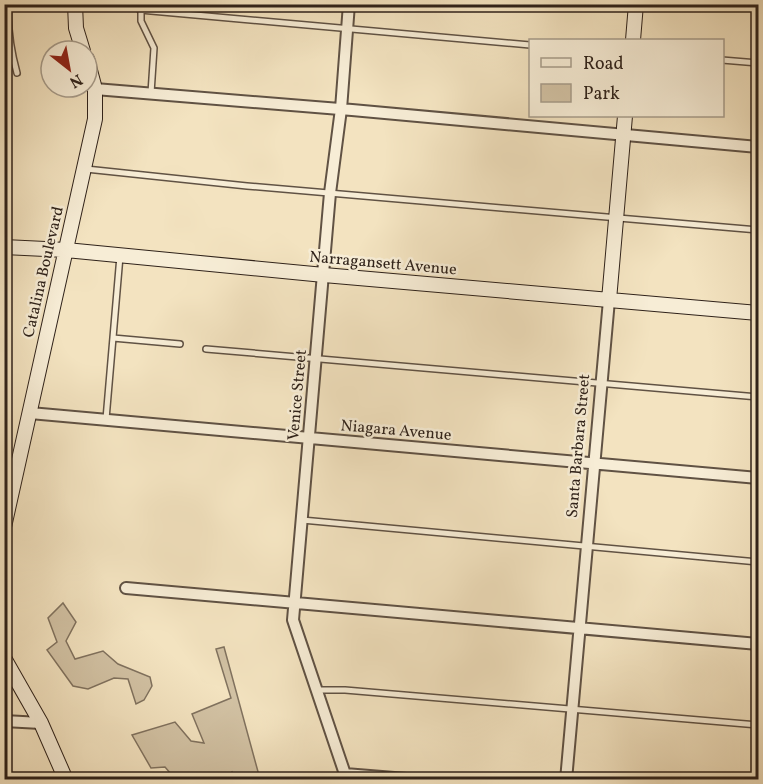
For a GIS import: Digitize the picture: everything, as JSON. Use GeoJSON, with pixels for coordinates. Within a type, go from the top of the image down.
{"type":"FeatureCollection","features":[{"type":"Feature","properties":{"kind":"street"},"geometry":{"type":"LineString","coordinates":[[75,4],[79,39]]}},
{"type":"Feature","properties":{"kind":"street","name":"Venice Street"},"geometry":{"type":"LineString","coordinates":[[346,777],[293,620],[330,193],[349,4]]}},
{"type":"Feature","properties":{"kind":"street"},"geometry":{"type":"LineString","coordinates":[[633,39],[636,4]]}},
{"type":"Feature","properties":{"kind":"street"},"geometry":{"type":"LineString","coordinates":[[99,89],[759,147]]}},
{"type":"Feature","properties":{"kind":"street","name":"Catalina Boulevard"},"geometry":{"type":"LineString","coordinates":[[4,526],[85,169],[95,119],[95,99]]}},
{"type":"Feature","properties":{"kind":"street","name":"Santa Barbara Street"},"geometry":{"type":"LineString","coordinates":[[566,780],[626,117]]}},
{"type":"Feature","properties":{"kind":"street","name":"Narragansett Avenue"},"geometry":{"type":"LineString","coordinates":[[4,247],[66,250],[759,313]]}},
{"type":"Feature","properties":{"kind":"street","name":"Niagara Avenue"},"geometry":{"type":"LineString","coordinates":[[30,413],[759,478]]}},
{"type":"Feature","properties":{"kind":"street"},"geometry":{"type":"LineString","coordinates":[[126,588],[759,644]]}},
{"type":"Feature","properties":{"kind":"street"},"geometry":{"type":"LineString","coordinates":[[4,658],[41,723],[66,780]]}},
{"type":"Feature","properties":{"kind":"street"},"geometry":{"type":"LineString","coordinates":[[4,721],[41,723]]}},
{"type":"Feature","properties":{"kind":"street"},"geometry":{"type":"LineString","coordinates":[[346,777],[419,780]]}},
{"type":"Feature","properties":{"kind":"lane"},"geometry":{"type":"LineString","coordinates":[[9,4],[12,54],[17,73]]}},
{"type":"Feature","properties":{"kind":"lane"},"geometry":{"type":"LineString","coordinates":[[151,93],[154,48],[141,21],[141,7],[529,45]]}},
{"type":"Feature","properties":{"kind":"lane"},"geometry":{"type":"LineString","coordinates":[[724,60],[759,63]]}},
{"type":"Feature","properties":{"kind":"lane"},"geometry":{"type":"LineString","coordinates":[[85,169],[330,193],[759,230]]}},
{"type":"Feature","properties":{"kind":"lane"},"geometry":{"type":"LineString","coordinates":[[106,419],[120,256]]}},
{"type":"Feature","properties":{"kind":"lane"},"geometry":{"type":"LineString","coordinates":[[113,338],[180,344]]}},
{"type":"Feature","properties":{"kind":"lane"},"geometry":{"type":"LineString","coordinates":[[206,349],[759,397]]}},
{"type":"Feature","properties":{"kind":"lane"},"geometry":{"type":"LineString","coordinates":[[302,520],[759,562]]}},
{"type":"Feature","properties":{"kind":"lane"},"geometry":{"type":"LineString","coordinates":[[316,690],[345,690],[759,725]]}},
{"type":"Feature","properties":{"kind":"green space"},"geometry":{"type":"Polygon","coordinates":[[[63,603],[76,622],[66,641],[75,659],[103,651],[118,664],[150,677],[152,686],[144,700],[136,704],[128,679],[114,678],[88,689],[73,686],[47,650],[57,642],[48,618],[63,603]]]}},
{"type":"Feature","properties":{"kind":"green space"},"geometry":{"type":"Polygon","coordinates":[[[224,647],[260,779],[237,779],[232,772],[225,779],[161,779],[171,774],[165,767],[151,768],[132,735],[175,722],[191,741],[204,743],[192,714],[231,698],[216,649],[224,647]]]}}]}
